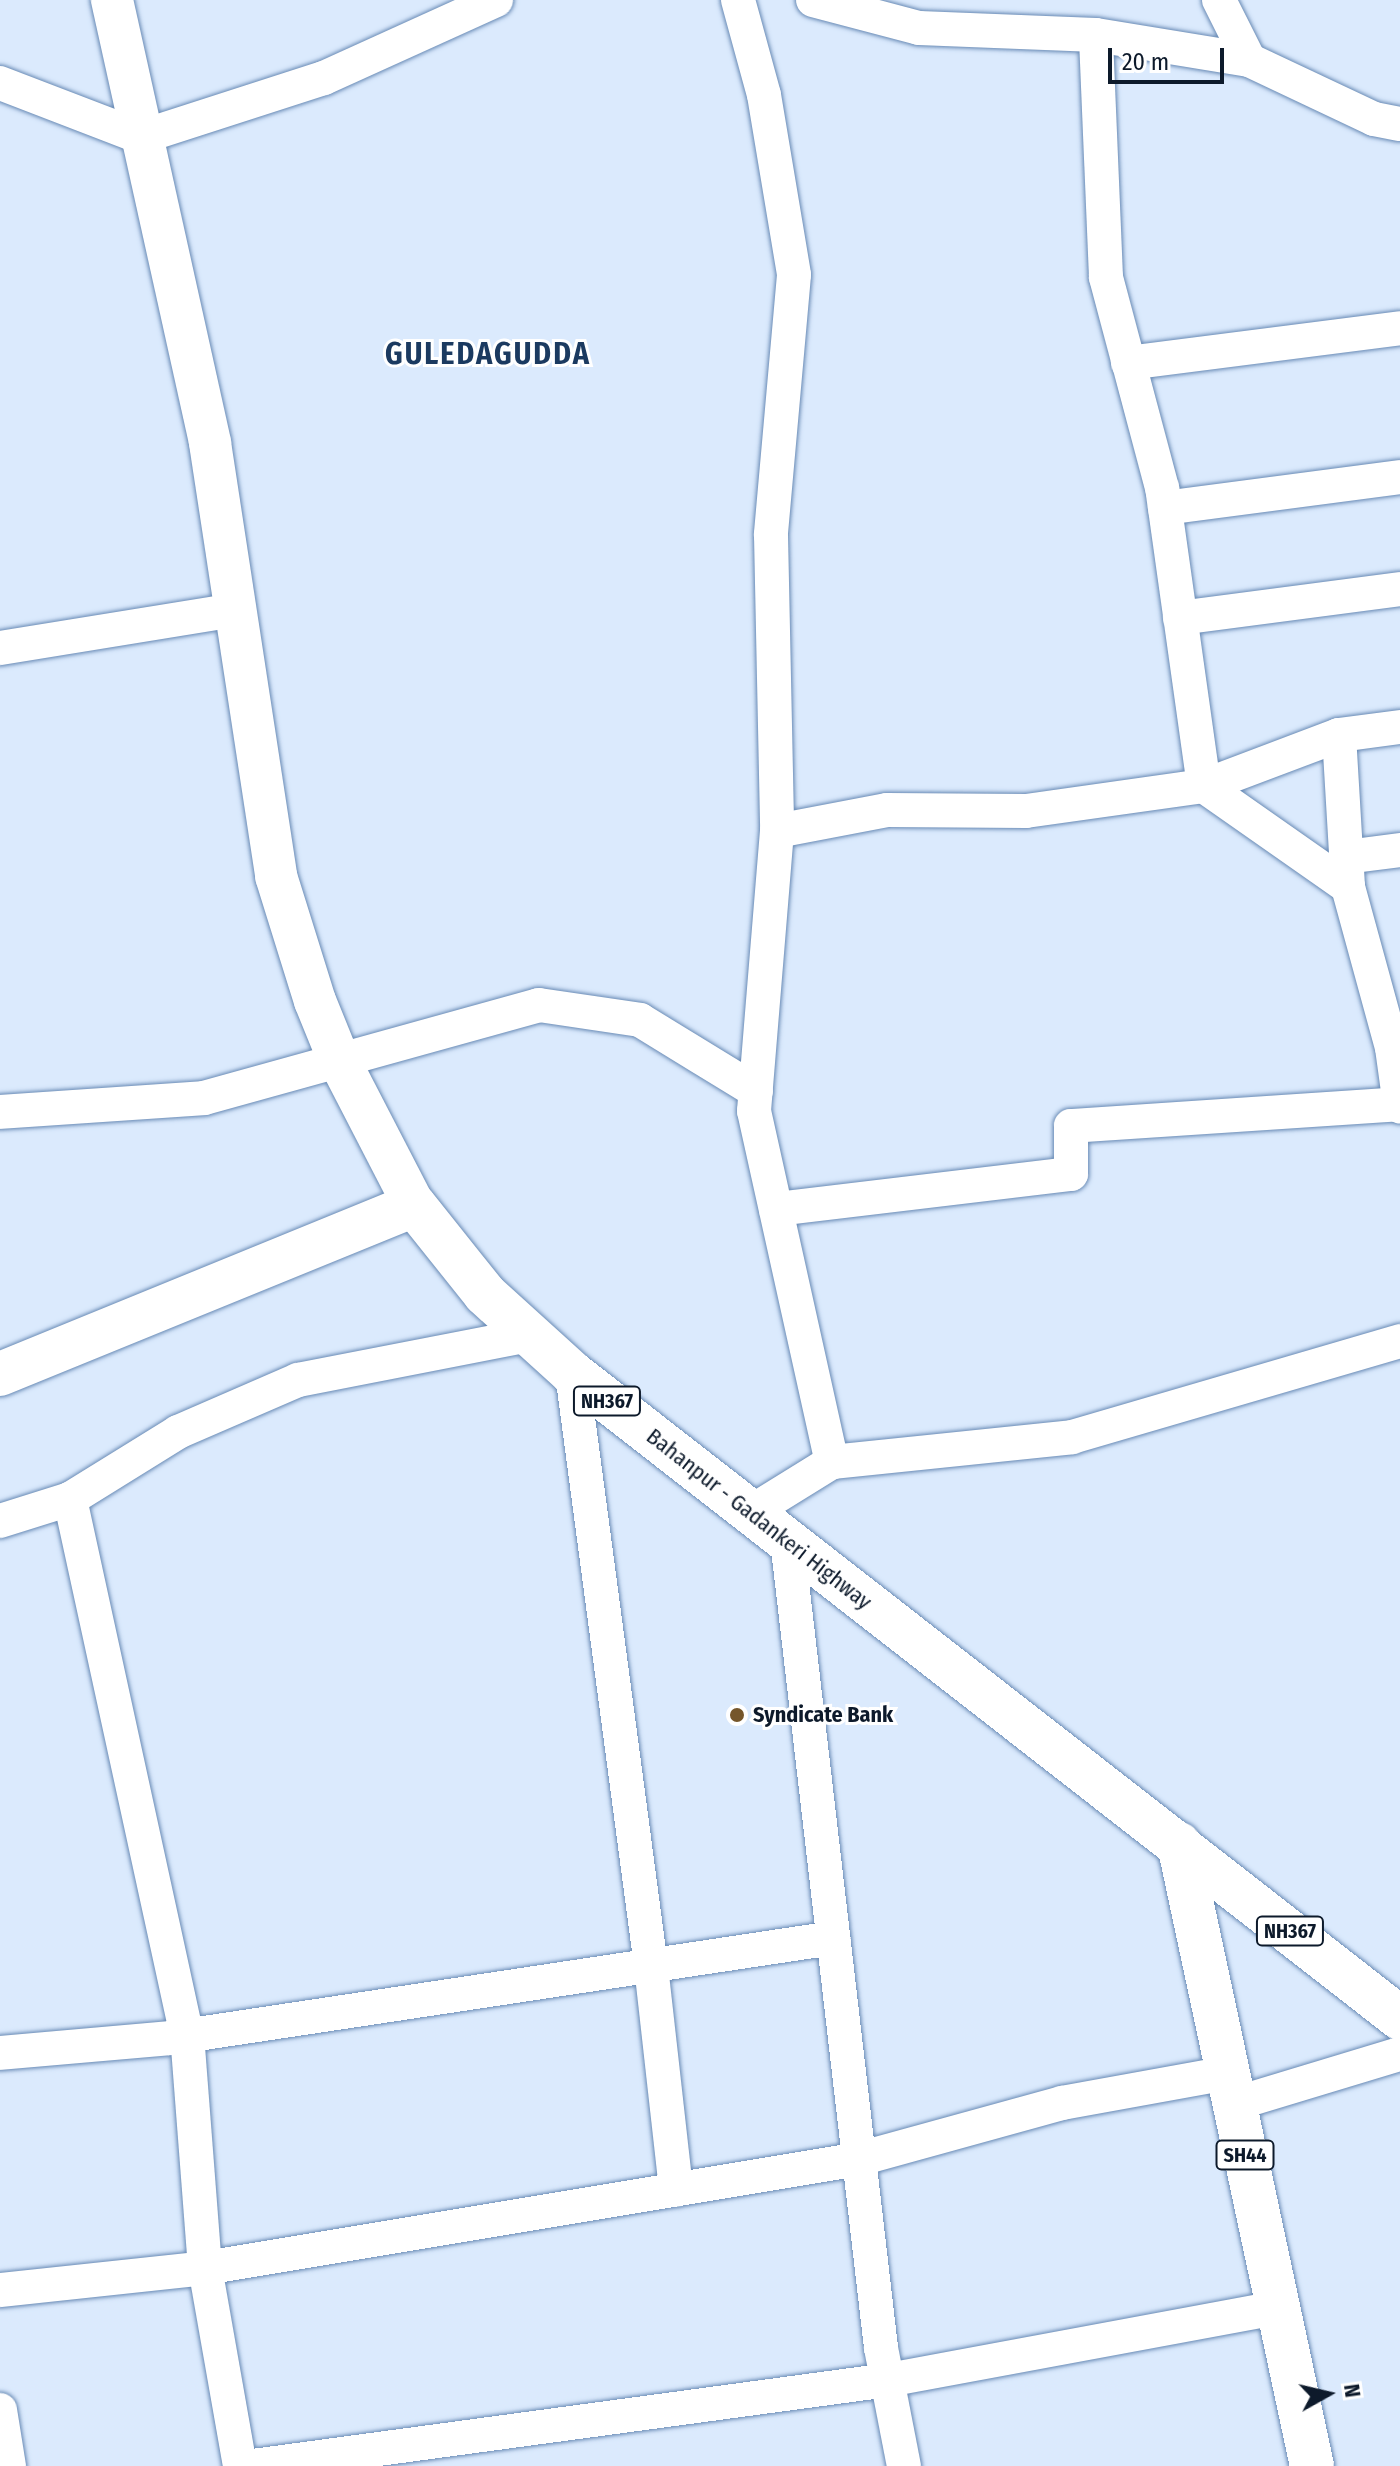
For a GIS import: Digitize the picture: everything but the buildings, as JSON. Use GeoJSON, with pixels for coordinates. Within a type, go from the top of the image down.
{"type":"FeatureCollection","features":[{"type":"Feature","properties":{"kind":"main road","name":"Bahanpur - Gadankeri Highway"},"geometry":{"type":"LineString","coordinates":[[414,1205],[485,1294],[572,1373],[1179,1844]]}},
{"type":"Feature","properties":{"kind":"main road"},"geometry":{"type":"LineString","coordinates":[[0,1374],[414,1205]]}},
{"type":"Feature","properties":{"kind":"main road","name":"NH367"},"geometry":{"type":"LineString","coordinates":[[1179,1844],[1400,2018]]}},
{"type":"Feature","properties":{"kind":"main road","name":"SH44"},"geometry":{"type":"LineString","coordinates":[[1179,1844],[1312,2466]]}},
{"type":"Feature","properties":{"kind":"street"},"geometry":{"type":"LineString","coordinates":[[112,0],[210,443],[276,876],[315,1001],[339,1060],[414,1205]]}},
{"type":"Feature","properties":{"kind":"street"},"geometry":{"type":"LineString","coordinates":[[0,83],[141,137],[324,78],[496,0]]}},
{"type":"Feature","properties":{"kind":"street"},"geometry":{"type":"LineString","coordinates":[[738,0],[764,95],[794,275],[771,535],[777,831],[754,1111],[832,1462]]}},
{"type":"Feature","properties":{"kind":"street"},"geometry":{"type":"LineString","coordinates":[[813,0],[919,28],[1096,35],[1249,60],[1374,119],[1400,124]]}},
{"type":"Feature","properties":{"kind":"street"},"geometry":{"type":"LineString","coordinates":[[1219,0],[1249,60]]}},
{"type":"Feature","properties":{"kind":"street"},"geometry":{"type":"LineString","coordinates":[[1096,35],[1106,277],[1165,508],[1204,786]]}},
{"type":"Feature","properties":{"kind":"street"},"geometry":{"type":"LineString","coordinates":[[1128,363],[1400,328]]}},
{"type":"Feature","properties":{"kind":"street"},"geometry":{"type":"LineString","coordinates":[[1165,508],[1400,477]]}},
{"type":"Feature","properties":{"kind":"street"},"geometry":{"type":"LineString","coordinates":[[1180,618],[1400,589]]}},
{"type":"Feature","properties":{"kind":"street"},"geometry":{"type":"LineString","coordinates":[[0,648],[235,610]]}},
{"type":"Feature","properties":{"kind":"street"},"geometry":{"type":"LineString","coordinates":[[777,831],[887,810],[1026,811],[1204,786],[1339,735],[1400,727]]}},
{"type":"Feature","properties":{"kind":"street"},"geometry":{"type":"LineString","coordinates":[[776,1209],[1071,1174],[1071,1126],[1400,1105],[1387,977],[1347,872],[1339,735]]}},
{"type":"Feature","properties":{"kind":"street"},"geometry":{"type":"LineString","coordinates":[[1204,786],[1347,872]]}},
{"type":"Feature","properties":{"kind":"street"},"geometry":{"type":"LineString","coordinates":[[1347,872],[1400,850]]}},
{"type":"Feature","properties":{"kind":"street"},"geometry":{"type":"LineString","coordinates":[[0,1112],[204,1098],[539,1005],[640,1020],[756,1091]]}},
{"type":"Feature","properties":{"kind":"street"},"geometry":{"type":"LineString","coordinates":[[0,1521],[70,1499],[178,1432],[298,1380],[529,1335]]}},
{"type":"Feature","properties":{"kind":"street"},"geometry":{"type":"LineString","coordinates":[[751,1512],[832,1462],[1072,1437],[1400,1341]]}},
{"type":"Feature","properties":{"kind":"street"},"geometry":{"type":"LineString","coordinates":[[572,1373],[651,1966],[676,2190]]}},
{"type":"Feature","properties":{"kind":"street"},"geometry":{"type":"LineString","coordinates":[[70,1499],[187,2036],[205,2268],[240,2466]]}},
{"type":"Feature","properties":{"kind":"street"},"geometry":{"type":"LineString","coordinates":[[787,1540],[859,2159],[888,2380],[904,2466]]}},
{"type":"Feature","properties":{"kind":"street"},"geometry":{"type":"LineString","coordinates":[[0,2053],[187,2036],[833,1938]]}},
{"type":"Feature","properties":{"kind":"street"},"geometry":{"type":"LineString","coordinates":[[0,2290],[205,2268],[676,2190],[859,2159],[1062,2103],[1231,2088],[1400,2054]]}},
{"type":"Feature","properties":{"kind":"street"},"geometry":{"type":"LineString","coordinates":[[253,2466],[888,2380],[1278,2308]]}},
{"type":"Feature","properties":{"kind":"street"},"geometry":{"type":"LineString","coordinates":[[0,2410],[9,2466]]}},
{"type":"Feature","properties":{"kind":"place","name":"Syndicate Bank"},"geometry":{"type":"Point","coordinates":[737,1715]}},
{"type":"Feature","properties":{"kind":"district","name":"GULEDAGUDDA"},"geometry":{"type":"Point","coordinates":[488,354]}}]}
